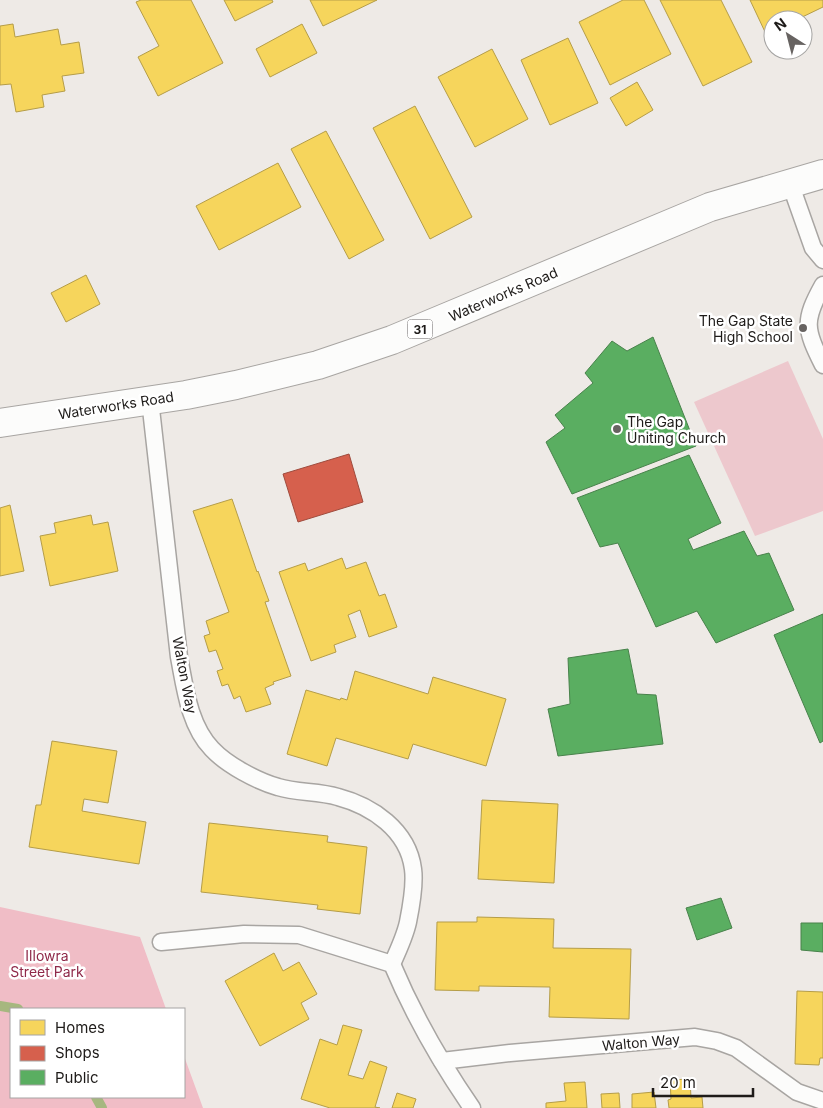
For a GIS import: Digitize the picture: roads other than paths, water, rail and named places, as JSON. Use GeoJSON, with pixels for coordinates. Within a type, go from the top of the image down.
{"type":"FeatureCollection","features":[{"type":"Feature","properties":{"kind":"main road","name":"Waterworks Road"},"geometry":{"type":"LineString","coordinates":[[0,423],[236,386],[356,354],[710,207],[823,174]]}},
{"type":"Feature","properties":{"kind":"lane"},"geometry":{"type":"LineString","coordinates":[[790,183],[813,248],[823,260]]}},
{"type":"Feature","properties":{"kind":"lane"},"geometry":{"type":"LineString","coordinates":[[823,285],[812,305],[808,319],[811,342],[823,365]]}},
{"type":"Feature","properties":{"kind":"lane","name":"Walton Way"},"geometry":{"type":"LineString","coordinates":[[150,400],[179,657],[187,698],[195,724],[212,749],[239,770],[278,788],[337,796],[364,806],[391,824],[405,845],[413,868],[408,922],[392,964]]}},
{"type":"Feature","properties":{"kind":"lane"},"geometry":{"type":"LineString","coordinates":[[161,942],[244,934],[299,936],[392,964],[402,990],[442,1062],[472,1108]]}},
{"type":"Feature","properties":{"kind":"lane","name":"Walton Way"},"geometry":{"type":"LineString","coordinates":[[442,1062],[694,1037],[717,1041],[736,1048],[797,1092],[823,1101]]}},
{"type":"Feature","properties":{"kind":"waterway"},"geometry":{"type":"LineString","coordinates":[[0,1006],[12,1008]]}},
{"type":"Feature","properties":{"kind":"waterway"},"geometry":{"type":"LineString","coordinates":[[97,1098],[102,1108]]}},
{"type":"Feature","properties":{"kind":"place","name":"The Gap State High School"},"geometry":{"type":"Point","coordinates":[803,328]}},
{"type":"Feature","properties":{"kind":"place","name":"The Gap Uniting Church"},"geometry":{"type":"Point","coordinates":[617,429]}},
{"type":"Feature","properties":{"kind":"park label","name":"Illowra Street Park"},"geometry":{"type":"Point","coordinates":[47,964]}}]}
